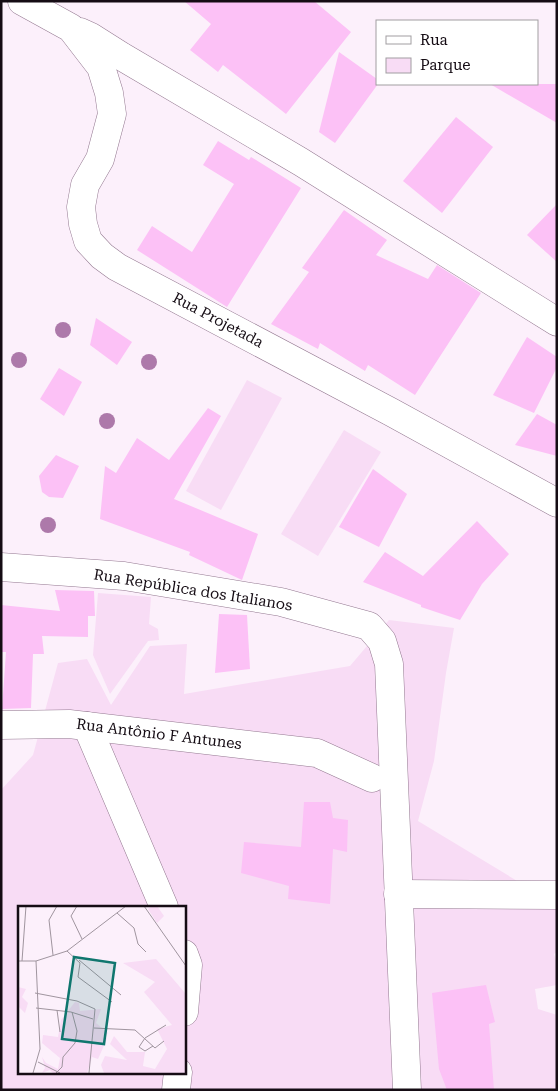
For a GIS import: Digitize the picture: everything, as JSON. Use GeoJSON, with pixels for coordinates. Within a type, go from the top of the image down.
{"type":"FeatureCollection","features":[{"type":"Feature","properties":{"kind":"street","name":"Rua Projetada"},"geometry":{"type":"LineString","coordinates":[[22,1],[91,37],[301,162],[557,322]]}},
{"type":"Feature","properties":{"kind":"street","name":"Rua Projetada"},"geometry":{"type":"LineString","coordinates":[[71,28],[101,67],[110,93],[112,114],[100,159],[85,185],[81,207],[88,241],[102,256],[117,266],[557,503]]}},
{"type":"Feature","properties":{"kind":"street","name":"Rua República dos Italianos"},"geometry":{"type":"LineString","coordinates":[[1,567],[124,576],[281,602],[369,626],[382,641],[388,664],[407,1090]]}},
{"type":"Feature","properties":{"kind":"street","name":"Rua Antônio F Antunes"},"geometry":{"type":"LineString","coordinates":[[1,725],[70,724],[317,753],[372,778]]}},
{"type":"Feature","properties":{"kind":"street"},"geometry":{"type":"LineString","coordinates":[[87,726],[164,906]]}},
{"type":"Feature","properties":{"kind":"street"},"geometry":{"type":"LineString","coordinates":[[398,894],[557,895]]}},
{"type":"Feature","properties":{"kind":"street"},"geometry":{"type":"LineString","coordinates":[[185,957],[188,965],[185,1000]]}},
{"type":"Feature","properties":{"kind":"street"},"geometry":{"type":"LineString","coordinates":[[176,1090],[178,1074]]}},
{"type":"Feature","properties":{"kind":"green space"},"geometry":{"type":"Polygon","coordinates":[[[247,380],[282,398],[221,510],[186,491],[247,380]]]}},
{"type":"Feature","properties":{"kind":"green space"},"geometry":{"type":"Polygon","coordinates":[[[344,430],[381,452],[318,556],[281,534],[344,430]]]}},
{"type":"Feature","properties":{"kind":"green space"},"geometry":{"type":"Polygon","coordinates":[[[98,593],[151,597],[149,624],[158,629],[159,640],[148,641],[110,694],[93,655],[98,593]]]}},
{"type":"Feature","properties":{"kind":"green space"},"geometry":{"type":"Polygon","coordinates":[[[389,620],[454,628],[434,761],[418,821],[557,905],[557,952],[554,954],[557,963],[557,985],[535,989],[538,1009],[557,1015],[557,1090],[1,1090],[1,790],[33,755],[58,663],[87,659],[111,705],[150,646],[187,644],[184,694],[350,666],[389,620]]]}},
{"type":"Feature","properties":{"kind":"building"},"geometry":{"type":"Polygon","coordinates":[[[184,1],[314,1],[351,32],[286,114],[223,65],[218,72],[190,50],[211,24],[184,1]]]}},
{"type":"Feature","properties":{"kind":"building"},"geometry":{"type":"Polygon","coordinates":[[[339,52],[376,78],[377,85],[335,143],[319,132],[339,52]]]}},
{"type":"Feature","properties":{"kind":"building"},"geometry":{"type":"Polygon","coordinates":[[[557,84],[557,123],[492,85],[557,84]]]}},
{"type":"Feature","properties":{"kind":"building"},"geometry":{"type":"Polygon","coordinates":[[[456,117],[493,147],[442,213],[403,181],[456,117]]]}},
{"type":"Feature","properties":{"kind":"building"},"geometry":{"type":"Polygon","coordinates":[[[218,141],[249,160],[251,157],[301,188],[227,307],[137,250],[152,226],[192,252],[234,184],[203,165],[218,141]]]}},
{"type":"Feature","properties":{"kind":"building"},"geometry":{"type":"Polygon","coordinates":[[[557,204],[557,262],[527,235],[557,204]]]}},
{"type":"Feature","properties":{"kind":"building"},"geometry":{"type":"Polygon","coordinates":[[[344,210],[387,240],[376,255],[428,279],[437,265],[481,293],[415,395],[368,365],[365,371],[320,343],[318,349],[271,324],[309,272],[302,268],[344,210]]]}},
{"type":"Feature","properties":{"kind":"building"},"geometry":{"type":"Polygon","coordinates":[[[96,318],[132,342],[117,365],[90,345],[96,318]]]}},
{"type":"Feature","properties":{"kind":"building"},"geometry":{"type":"Polygon","coordinates":[[[527,337],[557,357],[557,367],[534,413],[493,395],[527,337]]]}},
{"type":"Feature","properties":{"kind":"building"},"geometry":{"type":"Polygon","coordinates":[[[59,368],[82,382],[64,416],[40,399],[59,368]]]}},
{"type":"Feature","properties":{"kind":"building"},"geometry":{"type":"Polygon","coordinates":[[[208,408],[221,416],[174,499],[258,534],[242,580],[189,555],[190,552],[100,519],[105,466],[116,473],[137,438],[169,460],[208,408]]]}},
{"type":"Feature","properties":{"kind":"building"},"geometry":{"type":"Polygon","coordinates":[[[537,414],[557,425],[557,456],[515,445],[537,414]]]}},
{"type":"Feature","properties":{"kind":"building"},"geometry":{"type":"Polygon","coordinates":[[[56,455],[79,466],[63,498],[49,497],[42,492],[39,476],[56,455]]]}},
{"type":"Feature","properties":{"kind":"building"},"geometry":{"type":"Polygon","coordinates":[[[373,469],[407,494],[379,547],[339,527],[373,469]]]}},
{"type":"Feature","properties":{"kind":"building"},"geometry":{"type":"Polygon","coordinates":[[[477,521],[509,554],[482,584],[460,620],[421,607],[421,605],[363,582],[385,552],[423,576],[477,521]]]}},
{"type":"Feature","properties":{"kind":"building"},"geometry":{"type":"Polygon","coordinates":[[[55,590],[94,591],[95,616],[88,616],[88,637],[42,636],[44,654],[33,654],[31,708],[2,709],[6,652],[1,652],[1,605],[60,611],[55,590]]]}},
{"type":"Feature","properties":{"kind":"building"},"geometry":{"type":"Polygon","coordinates":[[[219,614],[247,615],[250,669],[215,673],[219,614]]]}},
{"type":"Feature","properties":{"kind":"building"},"geometry":{"type":"Polygon","coordinates":[[[304,802],[330,802],[333,818],[348,820],[347,852],[333,849],[330,904],[288,899],[289,886],[241,873],[244,842],[301,847],[304,802]]]}},
{"type":"Feature","properties":{"kind":"building"},"geometry":{"type":"Polygon","coordinates":[[[486,985],[495,1022],[489,1024],[494,1090],[447,1090],[439,1069],[432,993],[486,985]]]}}]}
